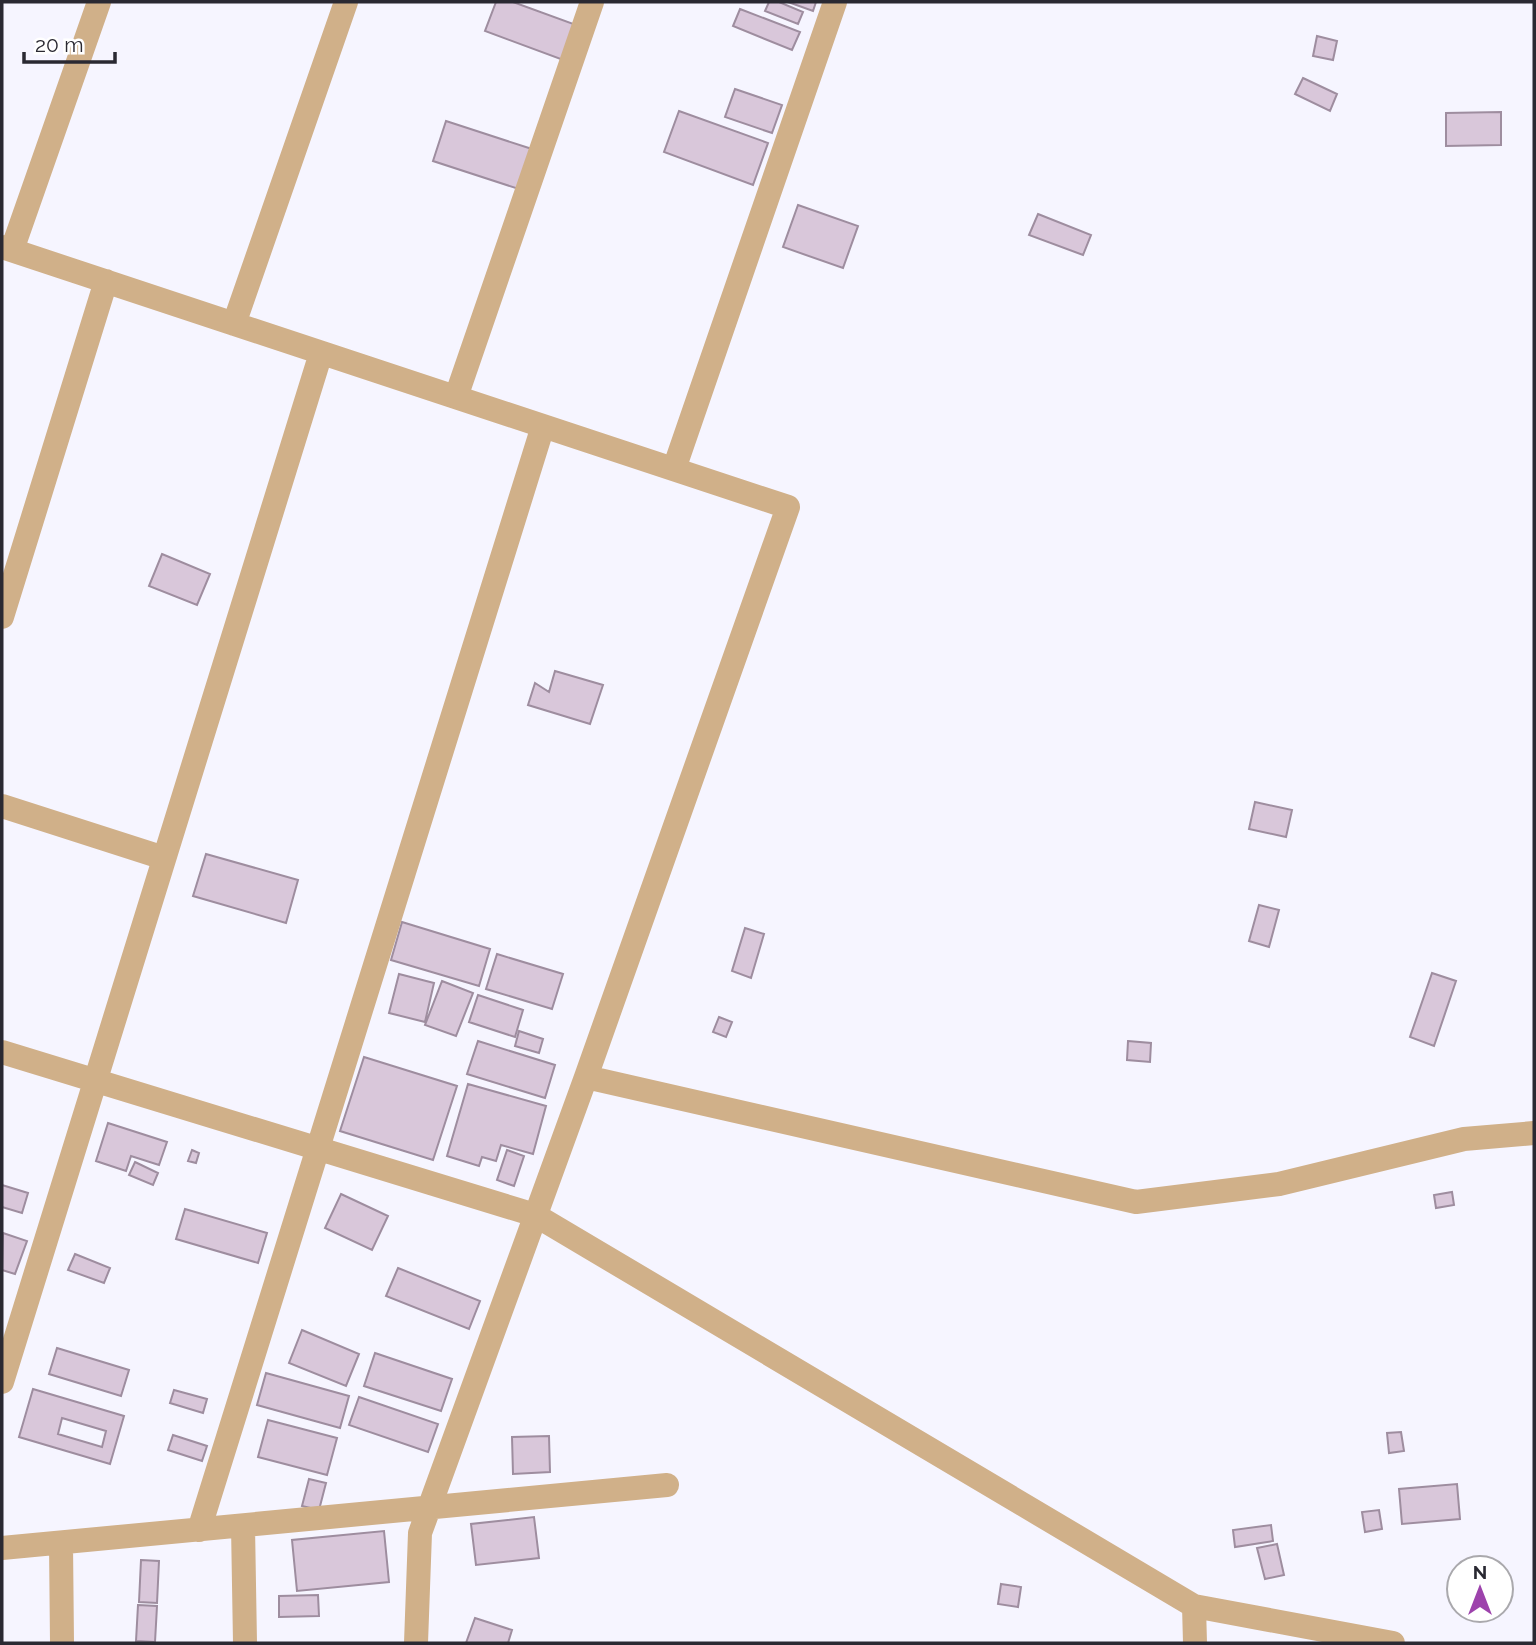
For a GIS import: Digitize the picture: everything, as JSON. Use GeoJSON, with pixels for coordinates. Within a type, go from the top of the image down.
{"type":"FeatureCollection","features":[{"type":"Feature","properties":{"kind":"street"},"geometry":{"type":"LineString","coordinates":[[99,2],[7,249],[788,507],[586,1077],[420,1533],[416,1643]]}},
{"type":"Feature","properties":{"kind":"street"},"geometry":{"type":"LineString","coordinates":[[234,324],[346,2]]}},
{"type":"Feature","properties":{"kind":"street"},"geometry":{"type":"LineString","coordinates":[[456,397],[592,2]]}},
{"type":"Feature","properties":{"kind":"street"},"geometry":{"type":"LineString","coordinates":[[674,469],[835,2]]}},
{"type":"Feature","properties":{"kind":"street"},"geometry":{"type":"LineString","coordinates":[[2,617],[106,281]]}},
{"type":"Feature","properties":{"kind":"street"},"geometry":{"type":"LineString","coordinates":[[2,1382],[321,353]]}},
{"type":"Feature","properties":{"kind":"street"},"geometry":{"type":"LineString","coordinates":[[199,1530],[543,426]]}},
{"type":"Feature","properties":{"kind":"street"},"geometry":{"type":"LineString","coordinates":[[2,806],[164,858]]}},
{"type":"Feature","properties":{"kind":"street"},"geometry":{"type":"LineString","coordinates":[[2,1052],[535,1215],[1194,1606],[1394,1643]]}},
{"type":"Feature","properties":{"kind":"street"},"geometry":{"type":"LineString","coordinates":[[586,1077],[1136,1202],[1279,1184],[1464,1139],[1534,1133]]}},
{"type":"Feature","properties":{"kind":"street"},"geometry":{"type":"LineString","coordinates":[[2,1548],[667,1485]]}},
{"type":"Feature","properties":{"kind":"street"},"geometry":{"type":"LineString","coordinates":[[243,1526],[244,1643]]}},
{"type":"Feature","properties":{"kind":"street"},"geometry":{"type":"LineString","coordinates":[[61,1543],[62,1643]]}},
{"type":"Feature","properties":{"kind":"street"},"geometry":{"type":"LineString","coordinates":[[1194,1606],[1195,1643]]}},
{"type":"Feature","properties":{"kind":"building"},"geometry":{"type":"Polygon","coordinates":[[[496,2],[513,2],[579,26],[566,61],[485,31],[496,2]]]}},
{"type":"Feature","properties":{"kind":"building"},"geometry":{"type":"Polygon","coordinates":[[[769,2],[779,2],[803,12],[798,24],[765,11],[769,2]]]}},
{"type":"Feature","properties":{"kind":"building"},"geometry":{"type":"Polygon","coordinates":[[[788,2],[816,2],[813,11],[788,2]]]}},
{"type":"Feature","properties":{"kind":"building"},"geometry":{"type":"Polygon","coordinates":[[[740,9],[800,32],[792,50],[733,26],[740,9]]]}},
{"type":"Feature","properties":{"kind":"building"},"geometry":{"type":"Polygon","coordinates":[[[1317,36],[1337,41],[1333,60],[1313,56],[1317,36]]]}},
{"type":"Feature","properties":{"kind":"building"},"geometry":{"type":"Polygon","coordinates":[[[1303,78],[1337,94],[1330,111],[1295,94],[1303,78]]]}},
{"type":"Feature","properties":{"kind":"building"},"geometry":{"type":"Polygon","coordinates":[[[735,89],[782,105],[772,133],[725,117],[735,89]]]}},
{"type":"Feature","properties":{"kind":"building"},"geometry":{"type":"Polygon","coordinates":[[[679,111],[768,143],[753,185],[664,152],[679,111]]]}},
{"type":"Feature","properties":{"kind":"building"},"geometry":{"type":"Polygon","coordinates":[[[1501,112],[1501,145],[1446,146],[1446,113],[1501,112]]]}},
{"type":"Feature","properties":{"kind":"building"},"geometry":{"type":"Polygon","coordinates":[[[446,121],[535,150],[522,190],[433,161],[446,121]]]}},
{"type":"Feature","properties":{"kind":"building"},"geometry":{"type":"Polygon","coordinates":[[[798,205],[858,226],[843,268],[783,247],[798,205]]]}},
{"type":"Feature","properties":{"kind":"building"},"geometry":{"type":"Polygon","coordinates":[[[1038,214],[1091,235],[1083,255],[1029,235],[1038,214]]]}},
{"type":"Feature","properties":{"kind":"building"},"geometry":{"type":"Polygon","coordinates":[[[162,554],[210,574],[197,605],[149,586],[162,554]]]}},
{"type":"Feature","properties":{"kind":"building"},"geometry":{"type":"Polygon","coordinates":[[[555,671],[603,685],[590,724],[528,705],[535,683],[549,692],[555,671]]]}},
{"type":"Feature","properties":{"kind":"building"},"geometry":{"type":"Polygon","coordinates":[[[1255,802],[1292,810],[1286,837],[1249,829],[1255,802]]]}},
{"type":"Feature","properties":{"kind":"building"},"geometry":{"type":"Polygon","coordinates":[[[206,854],[298,880],[286,923],[193,896],[206,854]]]}},
{"type":"Feature","properties":{"kind":"building"},"geometry":{"type":"Polygon","coordinates":[[[1259,905],[1279,910],[1269,947],[1249,941],[1259,905]]]}},
{"type":"Feature","properties":{"kind":"building"},"geometry":{"type":"Polygon","coordinates":[[[402,922],[490,949],[479,986],[391,960],[402,922]]]}},
{"type":"Feature","properties":{"kind":"building"},"geometry":{"type":"Polygon","coordinates":[[[745,928],[764,934],[751,978],[732,971],[745,928]]]}},
{"type":"Feature","properties":{"kind":"building"},"geometry":{"type":"Polygon","coordinates":[[[497,954],[563,974],[552,1009],[486,989],[497,954]]]}},
{"type":"Feature","properties":{"kind":"building"},"geometry":{"type":"Polygon","coordinates":[[[1432,973],[1456,981],[1434,1046],[1410,1037],[1432,973]]]}},
{"type":"Feature","properties":{"kind":"building"},"geometry":{"type":"Polygon","coordinates":[[[399,974],[434,983],[425,1022],[389,1013],[399,974]]]}},
{"type":"Feature","properties":{"kind":"building"},"geometry":{"type":"Polygon","coordinates":[[[442,981],[473,993],[456,1036],[425,1025],[442,981]]]}},
{"type":"Feature","properties":{"kind":"building"},"geometry":{"type":"Polygon","coordinates":[[[478,995],[523,1010],[515,1037],[469,1022],[478,995]]]}},
{"type":"Feature","properties":{"kind":"building"},"geometry":{"type":"Polygon","coordinates":[[[719,1017],[732,1022],[726,1037],[713,1032],[719,1017]]]}},
{"type":"Feature","properties":{"kind":"building"},"geometry":{"type":"Polygon","coordinates":[[[519,1031],[543,1039],[539,1053],[515,1046],[519,1031]]]}},
{"type":"Feature","properties":{"kind":"building"},"geometry":{"type":"Polygon","coordinates":[[[478,1041],[555,1065],[545,1098],[467,1074],[478,1041]]]}},
{"type":"Feature","properties":{"kind":"building"},"geometry":{"type":"Polygon","coordinates":[[[1128,1041],[1151,1043],[1150,1062],[1127,1060],[1128,1041]]]}},
{"type":"Feature","properties":{"kind":"building"},"geometry":{"type":"Polygon","coordinates":[[[364,1057],[457,1086],[433,1160],[340,1131],[364,1057]]]}},
{"type":"Feature","properties":{"kind":"building"},"geometry":{"type":"Polygon","coordinates":[[[468,1084],[546,1106],[533,1154],[501,1145],[496,1161],[482,1157],[479,1166],[447,1156],[468,1084]]]}},
{"type":"Feature","properties":{"kind":"building"},"geometry":{"type":"Polygon","coordinates":[[[108,1123],[167,1142],[159,1165],[131,1156],[126,1171],[96,1161],[108,1123]]]}},
{"type":"Feature","properties":{"kind":"building"},"geometry":{"type":"Polygon","coordinates":[[[192,1150],[199,1153],[196,1163],[188,1161],[192,1150]]]}},
{"type":"Feature","properties":{"kind":"building"},"geometry":{"type":"Polygon","coordinates":[[[507,1150],[524,1156],[514,1186],[497,1180],[507,1150]]]}},
{"type":"Feature","properties":{"kind":"building"},"geometry":{"type":"Polygon","coordinates":[[[135,1162],[158,1173],[153,1185],[129,1175],[135,1162]]]}},
{"type":"Feature","properties":{"kind":"building"},"geometry":{"type":"Polygon","coordinates":[[[2,1185],[28,1193],[22,1213],[2,1207],[2,1185]]]}},
{"type":"Feature","properties":{"kind":"building"},"geometry":{"type":"Polygon","coordinates":[[[1452,1192],[1454,1205],[1436,1208],[1434,1195],[1452,1192]]]}},
{"type":"Feature","properties":{"kind":"building"},"geometry":{"type":"Polygon","coordinates":[[[341,1194],[388,1216],[372,1250],[325,1228],[341,1194]]]}},
{"type":"Feature","properties":{"kind":"building"},"geometry":{"type":"Polygon","coordinates":[[[185,1209],[267,1233],[258,1263],[176,1239],[185,1209]]]}},
{"type":"Feature","properties":{"kind":"building"},"geometry":{"type":"Polygon","coordinates":[[[3,1233],[27,1241],[15,1274],[2,1270],[3,1233]]]}},
{"type":"Feature","properties":{"kind":"building"},"geometry":{"type":"Polygon","coordinates":[[[75,1254],[110,1268],[104,1283],[68,1270],[75,1254]]]}},
{"type":"Feature","properties":{"kind":"building"},"geometry":{"type":"Polygon","coordinates":[[[398,1268],[480,1301],[469,1329],[386,1296],[398,1268]]]}},
{"type":"Feature","properties":{"kind":"building"},"geometry":{"type":"Polygon","coordinates":[[[302,1330],[359,1354],[346,1386],[289,1363],[302,1330]]]}},
{"type":"Feature","properties":{"kind":"building"},"geometry":{"type":"Polygon","coordinates":[[[57,1348],[129,1370],[121,1396],[49,1374],[57,1348]]]}},
{"type":"Feature","properties":{"kind":"building"},"geometry":{"type":"Polygon","coordinates":[[[375,1353],[452,1379],[441,1411],[364,1386],[375,1353]]]}},
{"type":"Feature","properties":{"kind":"building"},"geometry":{"type":"Polygon","coordinates":[[[266,1373],[349,1396],[340,1428],[257,1405],[266,1373]]]}},
{"type":"Feature","properties":{"kind":"building"},"geometry":{"type":"Polygon","coordinates":[[[33,1389],[124,1416],[110,1464],[19,1437],[33,1389]],[[62,1418],[58,1434],[102,1447],[106,1431],[62,1418]]]}},
{"type":"Feature","properties":{"kind":"building"},"geometry":{"type":"Polygon","coordinates":[[[174,1390],[207,1399],[203,1413],[170,1403],[174,1390]]]}},
{"type":"Feature","properties":{"kind":"building"},"geometry":{"type":"Polygon","coordinates":[[[359,1397],[438,1424],[428,1452],[349,1425],[359,1397]]]}},
{"type":"Feature","properties":{"kind":"building"},"geometry":{"type":"Polygon","coordinates":[[[268,1420],[337,1438],[327,1475],[258,1457],[268,1420]]]}},
{"type":"Feature","properties":{"kind":"building"},"geometry":{"type":"Polygon","coordinates":[[[1401,1432],[1404,1451],[1389,1453],[1387,1433],[1401,1432]]]}},
{"type":"Feature","properties":{"kind":"building"},"geometry":{"type":"Polygon","coordinates":[[[173,1435],[207,1446],[202,1461],[168,1450],[173,1435]]]}},
{"type":"Feature","properties":{"kind":"building"},"geometry":{"type":"Polygon","coordinates":[[[549,1436],[550,1472],[513,1474],[512,1437],[549,1436]]]}},
{"type":"Feature","properties":{"kind":"building"},"geometry":{"type":"Polygon","coordinates":[[[309,1479],[326,1483],[319,1510],[302,1506],[309,1479]]]}},
{"type":"Feature","properties":{"kind":"building"},"geometry":{"type":"Polygon","coordinates":[[[1457,1484],[1460,1519],[1402,1524],[1399,1489],[1457,1484]]]}},
{"type":"Feature","properties":{"kind":"building"},"geometry":{"type":"Polygon","coordinates":[[[1379,1510],[1382,1529],[1365,1532],[1362,1512],[1379,1510]]]}},
{"type":"Feature","properties":{"kind":"building"},"geometry":{"type":"Polygon","coordinates":[[[534,1517],[539,1558],[476,1565],[471,1524],[534,1517]]]}},
{"type":"Feature","properties":{"kind":"building"},"geometry":{"type":"Polygon","coordinates":[[[1271,1525],[1273,1541],[1235,1547],[1233,1530],[1271,1525]]]}},
{"type":"Feature","properties":{"kind":"building"},"geometry":{"type":"Polygon","coordinates":[[[384,1531],[389,1582],[297,1591],[292,1540],[384,1531]]]}},
{"type":"Feature","properties":{"kind":"building"},"geometry":{"type":"Polygon","coordinates":[[[1277,1544],[1284,1575],[1265,1579],[1257,1548],[1277,1544]]]}},
{"type":"Feature","properties":{"kind":"building"},"geometry":{"type":"Polygon","coordinates":[[[141,1560],[159,1561],[157,1603],[139,1602],[141,1560]]]}},
{"type":"Feature","properties":{"kind":"building"},"geometry":{"type":"Polygon","coordinates":[[[1001,1584],[1021,1587],[1018,1607],[998,1604],[1001,1584]]]}},
{"type":"Feature","properties":{"kind":"building"},"geometry":{"type":"Polygon","coordinates":[[[318,1595],[319,1616],[279,1617],[279,1596],[318,1595]]]}},
{"type":"Feature","properties":{"kind":"building"},"geometry":{"type":"Polygon","coordinates":[[[138,1605],[157,1606],[155,1642],[136,1641],[138,1605]]]}},
{"type":"Feature","properties":{"kind":"building"},"geometry":{"type":"Polygon","coordinates":[[[475,1618],[512,1630],[508,1643],[466,1643],[475,1618]]]}}]}
